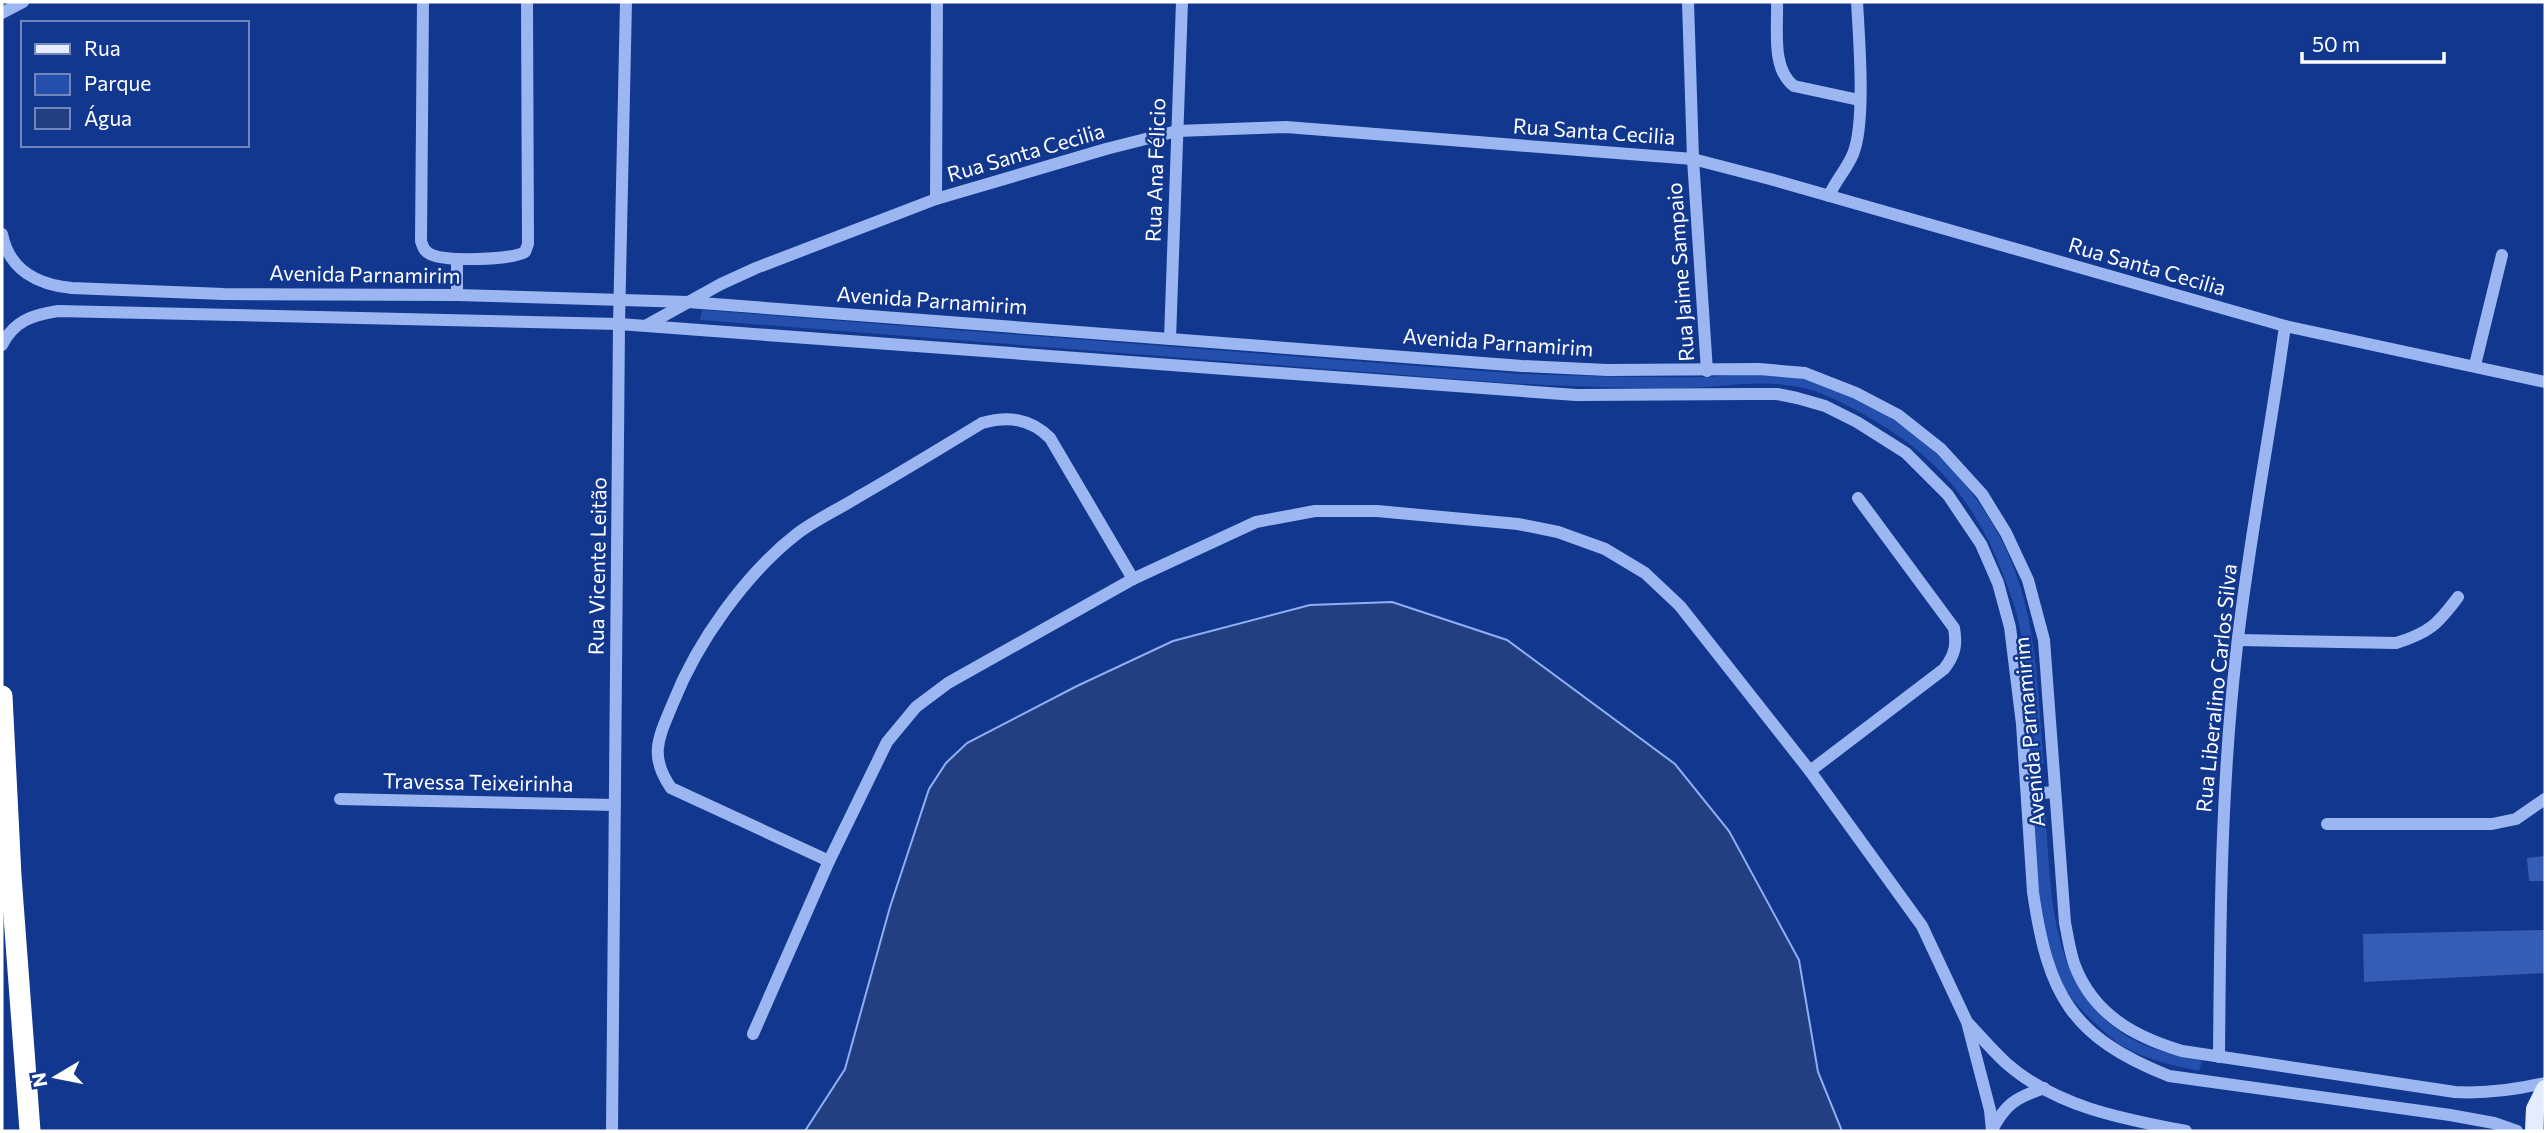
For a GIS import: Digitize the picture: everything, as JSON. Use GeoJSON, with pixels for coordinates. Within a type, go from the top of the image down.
{"type":"FeatureCollection","features":[{"type":"Feature","properties":{"kind":"highway"},"geometry":{"type":"LineString","coordinates":[[2,696],[10,876],[30,1131]]}},
{"type":"Feature","properties":{"kind":"highway"},"geometry":{"type":"LineString","coordinates":[[2,845],[10,876]]}},
{"type":"Feature","properties":{"kind":"main road"},"geometry":{"type":"LineString","coordinates":[[2534,1131],[2535,1109],[2545,1089]]}},
{"type":"Feature","properties":{"kind":"street"},"geometry":{"type":"LineString","coordinates":[[2,13],[23,2]]}},
{"type":"Feature","properties":{"kind":"street"},"geometry":{"type":"LineString","coordinates":[[423,2],[421,241],[423,248],[433,256],[457,259],[512,257],[525,252],[528,244],[527,2]]}},
{"type":"Feature","properties":{"kind":"street","name":"Rua Vicente Leitão"},"geometry":{"type":"LineString","coordinates":[[612,1131],[619,324],[626,2]]}},
{"type":"Feature","properties":{"kind":"street"},"geometry":{"type":"LineString","coordinates":[[936,199],[937,2]]}},
{"type":"Feature","properties":{"kind":"street","name":"Rua Ana Félicio"},"geometry":{"type":"LineString","coordinates":[[1170,339],[1182,2]]}},
{"type":"Feature","properties":{"kind":"street","name":"Rua Jaime Sampaio"},"geometry":{"type":"LineString","coordinates":[[1688,2],[1693,159],[1707,371]]}},
{"type":"Feature","properties":{"kind":"street"},"geometry":{"type":"LineString","coordinates":[[1777,2],[1779,57],[1787,81],[1794,86],[1860,100]]}},
{"type":"Feature","properties":{"kind":"street"},"geometry":{"type":"LineString","coordinates":[[1829,197],[1853,155],[1857,141],[1860,100],[1857,2]]}},
{"type":"Feature","properties":{"kind":"street","name":"Rua Santa Cecilia"},"geometry":{"type":"LineString","coordinates":[[647,325],[756,268],[936,199],[1177,131],[1286,127],[1693,159],[1770,178],[2285,326],[2545,382]]}},
{"type":"Feature","properties":{"kind":"street","name":"Avenida Parnamirim"},"geometry":{"type":"LineString","coordinates":[[2,234],[14,264],[31,278],[51,286],[223,293],[457,295],[688,302],[1522,366],[1707,371],[1759,369],[1805,373],[1856,393],[1898,415],[1941,449],[1982,494],[2006,533],[2028,580],[2044,640],[2065,923],[2076,967],[2092,995],[2117,1023],[2149,1041],[2182,1051],[2478,1094],[2545,1083]]}},
{"type":"Feature","properties":{"kind":"street"},"geometry":{"type":"LineString","coordinates":[[2475,365],[2502,255]]}},
{"type":"Feature","properties":{"kind":"street"},"geometry":{"type":"LineString","coordinates":[[457,259],[457,295]]}},
{"type":"Feature","properties":{"kind":"street"},"geometry":{"type":"LineString","coordinates":[[220,316],[223,293]]}},
{"type":"Feature","properties":{"kind":"street","name":"Avenida Parnamirim"},"geometry":{"type":"LineString","coordinates":[[2,345],[7,334],[18,323],[34,314],[58,311],[619,324],[1576,395],[1777,394],[1825,406],[1881,435],[1928,472],[1948,495],[1981,544],[1998,583],[2010,627],[2018,676],[2033,892],[2044,951],[2071,1012],[2110,1048],[2169,1076],[2494,1123],[2517,1131]]}},
{"type":"Feature","properties":{"kind":"street","name":"Rua Liberalino Carlos Silva"},"geometry":{"type":"LineString","coordinates":[[2219,1057],[2221,870],[2228,742],[2238,640],[2285,326]]}},
{"type":"Feature","properties":{"kind":"street"},"geometry":{"type":"LineString","coordinates":[[829,861],[671,788],[661,774],[656,758],[658,740],[678,690],[725,608],[763,565],[799,533],[982,423],[1002,418],[1023,421],[1042,430],[1050,438],[1133,579]]}},
{"type":"Feature","properties":{"kind":"street"},"geometry":{"type":"LineString","coordinates":[[1810,771],[1944,669],[1953,657],[1956,643],[1954,628],[1858,498]]}},
{"type":"Feature","properties":{"kind":"street"},"geometry":{"type":"LineString","coordinates":[[753,1034],[829,861],[887,742],[916,707],[948,683],[1133,579],[1256,522],[1315,511],[1377,511],[1518,524],[1558,532],[1605,549],[1645,573],[1680,606],[1810,771],[1922,926],[1968,1022],[1990,1110],[1992,1131]]}},
{"type":"Feature","properties":{"kind":"street"},"geometry":{"type":"LineString","coordinates":[[2238,640],[2396,643],[2418,636],[2441,621],[2458,597]]}},
{"type":"Feature","properties":{"kind":"street"},"geometry":{"type":"LineString","coordinates":[[2027,794],[2054,792]]}},
{"type":"Feature","properties":{"kind":"street","name":"Travessa Teixeirinha"},"geometry":{"type":"LineString","coordinates":[[340,799],[615,805]]}},
{"type":"Feature","properties":{"kind":"street"},"geometry":{"type":"LineString","coordinates":[[2327,824],[2492,824],[2516,819],[2545,799]]}},
{"type":"Feature","properties":{"kind":"street"},"geometry":{"type":"LineString","coordinates":[[1968,1022],[2007,1064],[2044,1088],[2101,1113],[2186,1131]]}},
{"type":"Feature","properties":{"kind":"street"},"geometry":{"type":"LineString","coordinates":[[2349,1101],[2351,1076]]}},
{"type":"Feature","properties":{"kind":"street"},"geometry":{"type":"LineString","coordinates":[[1992,1131],[2000,1114],[2011,1102],[2044,1088]]}},
{"type":"Feature","properties":{"kind":"green space"},"geometry":{"type":"Polygon","coordinates":[[[702,310],[1521,374],[1706,377],[1780,372],[1800,376],[1865,404],[1898,423],[1928,446],[1955,473],[1979,503],[1999,535],[2015,570],[2026,607],[2036,666],[2044,764],[2032,765],[2026,668],[2020,630],[2004,577],[1982,528],[1954,487],[1919,452],[1875,421],[1814,391],[1767,384],[1664,388],[1507,383],[700,320],[702,310]]]}},
{"type":"Feature","properties":{"kind":"green space"},"geometry":{"type":"Polygon","coordinates":[[[2034,811],[2045,811],[2053,907],[2059,938],[2069,967],[2083,994],[2103,1018],[2130,1038],[2156,1049],[2202,1061],[2199,1071],[2172,1065],[2123,1046],[2084,1013],[2063,987],[2052,964],[2042,921],[2034,811]]]}},
{"type":"Feature","properties":{"kind":"water"},"geometry":{"type":"Polygon","coordinates":[[[1392,602],[1507,640],[1675,764],[1729,831],[1799,960],[1818,1072],[1842,1131],[805,1131],[845,1069],[890,907],[929,789],[946,763],[967,743],[1077,686],[1173,641],[1310,605],[1392,602]]]}},
{"type":"Feature","properties":{"kind":"building"},"geometry":{"type":"Polygon","coordinates":[[[2545,856],[2545,881],[2529,881],[2527,858],[2545,856]]]}},
{"type":"Feature","properties":{"kind":"building"},"geometry":{"type":"Polygon","coordinates":[[[2545,930],[2545,973],[2364,982],[2363,934],[2545,930]]]}}]}
